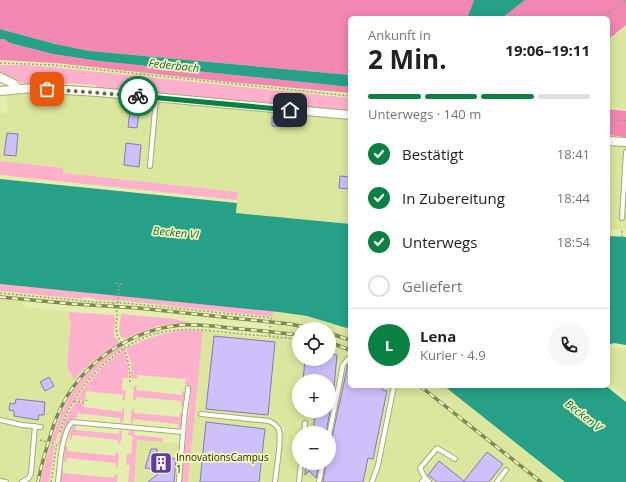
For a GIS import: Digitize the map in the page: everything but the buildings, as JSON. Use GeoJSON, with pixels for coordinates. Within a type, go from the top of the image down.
{"type":"FeatureCollection","features":[{"type":"Feature","properties":{"kind":"street"},"geometry":{"type":"LineString","coordinates":[[0,77],[14,84],[18,88]]}},
{"type":"Feature","properties":{"kind":"street"},"geometry":{"type":"LineString","coordinates":[[0,91],[18,88],[34,88],[348,115]]}},
{"type":"Feature","properties":{"kind":"street"},"geometry":{"type":"LineString","coordinates":[[610,141],[626,142]]}},
{"type":"Feature","properties":{"kind":"lane"},"geometry":{"type":"LineString","coordinates":[[150,166],[156,98]]}},
{"type":"Feature","properties":{"kind":"lane"},"geometry":{"type":"LineString","coordinates":[[622,218],[626,152]]}},
{"type":"Feature","properties":{"kind":"lane"},"geometry":{"type":"LineString","coordinates":[[331,426],[344,365],[348,359]]}},
{"type":"Feature","properties":{"kind":"lane"},"geometry":{"type":"LineString","coordinates":[[179,482],[188,388]]}},
{"type":"Feature","properties":{"kind":"lane"},"geometry":{"type":"LineString","coordinates":[[372,482],[378,465],[394,388]]}},
{"type":"Feature","properties":{"kind":"lane"},"geometry":{"type":"LineString","coordinates":[[201,414],[270,421],[275,424],[279,429],[275,482]]}},
{"type":"Feature","properties":{"kind":"lane"},"geometry":{"type":"LineString","coordinates":[[0,420],[22,425],[41,427]]}},
{"type":"Feature","properties":{"kind":"lane"},"geometry":{"type":"LineString","coordinates":[[58,482],[63,446],[72,422],[183,432]]}},
{"type":"Feature","properties":{"kind":"lane"},"geometry":{"type":"LineString","coordinates":[[22,482],[29,478],[31,473],[35,426]]}},
{"type":"Feature","properties":{"kind":"lane"},"geometry":{"type":"LineString","coordinates":[[429,482],[423,480],[420,468],[437,448],[454,459]]}},
{"type":"Feature","properties":{"kind":"lane"},"geometry":{"type":"LineString","coordinates":[[299,482],[300,470]]}},
{"type":"Feature","properties":{"kind":"lane"},"geometry":{"type":"LineString","coordinates":[[319,482],[322,470]]}},
{"type":"Feature","properties":{"kind":"lane"},"geometry":{"type":"LineString","coordinates":[[497,482],[506,470]]}},
{"type":"Feature","properties":{"kind":"lane"},"geometry":{"type":"LineString","coordinates":[[0,481],[6,482]]}},
{"type":"Feature","properties":{"kind":"path"},"geometry":{"type":"LineString","coordinates":[[604,16],[626,0]]}},
{"type":"Feature","properties":{"kind":"path"},"geometry":{"type":"LineString","coordinates":[[0,63],[54,65],[348,96]]}},
{"type":"Feature","properties":{"kind":"path"},"geometry":{"type":"LineString","coordinates":[[610,119],[626,121]]}},
{"type":"Feature","properties":{"kind":"path"},"geometry":{"type":"LineString","coordinates":[[622,230],[622,237]]}},
{"type":"Feature","properties":{"kind":"path"},"geometry":{"type":"LineString","coordinates":[[116,283],[122,284]]}},
{"type":"Feature","properties":{"kind":"path"},"geometry":{"type":"LineString","coordinates":[[118,303],[120,284]]}},
{"type":"Feature","properties":{"kind":"path"},"geometry":{"type":"LineString","coordinates":[[0,293],[111,302],[271,318],[269,337]]}},
{"type":"Feature","properties":{"kind":"path"},"geometry":{"type":"LineString","coordinates":[[111,302],[117,312],[117,332],[129,364],[130,382]]}},
{"type":"Feature","properties":{"kind":"path"},"geometry":{"type":"LineString","coordinates":[[60,433],[65,417],[84,385],[93,374],[113,356],[139,340],[158,333],[182,329],[292,339]]}},
{"type":"Feature","properties":{"kind":"path"},"geometry":{"type":"LineString","coordinates":[[74,401],[84,402],[87,400]]}},
{"type":"Feature","properties":{"kind":"path"},"geometry":{"type":"LineString","coordinates":[[41,434],[39,440],[63,446]]}},
{"type":"Feature","properties":{"kind":"path"},"geometry":{"type":"LineString","coordinates":[[51,482],[58,439]]}},
{"type":"Feature","properties":{"kind":"shaded area"},"geometry":{"type":"Polygon","coordinates":[[[0,0],[474,0],[468,16],[348,16],[348,75],[90,51],[55,44],[0,29],[0,0]]]}},
{"type":"Feature","properties":{"kind":"shaded area"},"geometry":{"type":"Polygon","coordinates":[[[525,0],[626,0],[626,25],[610,38],[610,16],[505,16],[525,0]]]}},
{"type":"Feature","properties":{"kind":"shaded area"},"geometry":{"type":"Polygon","coordinates":[[[626,27],[626,109],[610,107],[610,40],[626,27]]]}},
{"type":"Feature","properties":{"kind":"shaded area"},"geometry":{"type":"Polygon","coordinates":[[[0,39],[4,39],[10,43],[53,54],[99,61],[348,87],[348,93],[228,82],[56,63],[0,60],[0,39]]]}},
{"type":"Feature","properties":{"kind":"shaded area"},"geometry":{"type":"Polygon","coordinates":[[[0,65],[24,65],[348,98],[348,111],[99,88],[95,85],[46,82],[29,85],[0,73],[0,65]]]}},
{"type":"Feature","properties":{"kind":"shaded area"},"geometry":{"type":"Polygon","coordinates":[[[30,92],[61,94],[348,120],[348,224],[236,213],[238,192],[63,173],[63,168],[0,161],[0,114],[8,112],[6,94],[30,92]]]}},
{"type":"Feature","properties":{"kind":"shaded area"},"geometry":{"type":"Polygon","coordinates":[[[610,109],[626,111],[626,137],[610,135],[610,109]]]}},
{"type":"Feature","properties":{"kind":"shaded area"},"geometry":{"type":"Polygon","coordinates":[[[610,143],[626,145],[626,230],[610,229],[610,143]]]}},
{"type":"Feature","properties":{"kind":"shaded area"},"geometry":{"type":"Polygon","coordinates":[[[0,161],[63,168],[63,173],[238,192],[237,200],[0,175],[0,161]]]}},
{"type":"Feature","properties":{"kind":"shaded area"},"geometry":{"type":"Polygon","coordinates":[[[0,284],[274,311],[273,317],[125,301],[97,300],[83,297],[83,299],[0,291],[0,284]]]}},
{"type":"Feature","properties":{"kind":"shaded area"},"geometry":{"type":"Polygon","coordinates":[[[0,295],[26,297],[25,307],[69,312],[69,320],[71,321],[67,367],[74,380],[91,362],[106,350],[120,343],[122,346],[100,361],[89,371],[68,398],[56,425],[40,482],[0,482],[0,295]]]}},
{"type":"Feature","properties":{"kind":"shaded area"},"geometry":{"type":"Polygon","coordinates":[[[274,311],[307,316],[327,322],[292,322],[292,366],[336,366],[336,325],[348,328],[348,388],[446,388],[563,482],[188,482],[203,331],[270,339],[274,311]]]}},
{"type":"Feature","properties":{"kind":"shaded area"},"geometry":{"type":"Polygon","coordinates":[[[69,312],[114,315],[114,335],[120,343],[95,359],[74,380],[67,366],[71,321],[69,320],[69,312]]]}},
{"type":"Feature","properties":{"kind":"shaded area"},"geometry":{"type":"Polygon","coordinates":[[[121,314],[175,319],[191,323],[177,323],[155,327],[124,339],[121,337],[119,329],[121,314]]]}},
{"type":"Feature","properties":{"kind":"shaded area"},"geometry":{"type":"Polygon","coordinates":[[[182,330],[203,331],[188,482],[181,482],[191,391],[190,386],[185,384],[186,379],[138,375],[137,379],[131,378],[131,363],[126,348],[153,337],[182,330]]]}},
{"type":"Feature","properties":{"kind":"shaded area"},"geometry":{"type":"Polygon","coordinates":[[[122,346],[123,348],[89,377],[80,389],[65,415],[55,443],[51,442],[62,412],[76,386],[96,365],[122,346]]]}},
{"type":"Feature","properties":{"kind":"shaded area"},"geometry":{"type":"Polygon","coordinates":[[[610,348],[626,348],[626,397],[610,384],[610,348]]]}},
{"type":"Feature","properties":{"kind":"shaded area"},"geometry":{"type":"Polygon","coordinates":[[[124,349],[128,364],[128,378],[123,378],[122,390],[126,391],[125,400],[122,400],[123,395],[86,391],[85,401],[76,400],[97,373],[124,349]]]}},
{"type":"Feature","properties":{"kind":"shaded area"},"geometry":{"type":"Polygon","coordinates":[[[137,385],[136,390],[182,395],[182,390],[185,393],[182,407],[181,401],[136,397],[135,401],[133,400],[134,386],[137,385]]]}},
{"type":"Feature","properties":{"kind":"shaded area"},"geometry":{"type":"Polygon","coordinates":[[[75,402],[84,403],[84,407],[122,412],[122,407],[124,408],[124,420],[120,423],[120,418],[77,413],[77,418],[69,421],[65,428],[61,445],[58,444],[64,422],[75,402]]]}},
{"type":"Feature","properties":{"kind":"shaded area"},"geometry":{"type":"Polygon","coordinates":[[[134,408],[134,413],[179,417],[180,413],[182,413],[181,427],[178,428],[178,424],[133,419],[133,424],[131,423],[131,411],[134,408]]]}},
{"type":"Feature","properties":{"kind":"shaded area"},"geometry":{"type":"Polygon","coordinates":[[[74,425],[76,425],[75,430],[119,434],[120,429],[122,432],[121,442],[118,445],[118,440],[72,435],[72,440],[69,439],[74,425]]]}},
{"type":"Feature","properties":{"kind":"shaded area"},"geometry":{"type":"Polygon","coordinates":[[[131,430],[134,431],[134,435],[163,438],[162,442],[137,440],[134,482],[128,482],[130,465],[126,465],[127,454],[131,454],[133,436],[128,435],[131,430]]]}},
{"type":"Feature","properties":{"kind":"shaded area"},"geometry":{"type":"Polygon","coordinates":[[[137,440],[181,444],[177,482],[134,482],[137,440]]]}},
{"type":"Feature","properties":{"kind":"shaded area"},"geometry":{"type":"Polygon","coordinates":[[[51,444],[55,445],[49,482],[40,482],[51,444]]]}},
{"type":"Feature","properties":{"kind":"shaded area"},"geometry":{"type":"Polygon","coordinates":[[[65,447],[68,447],[68,451],[115,456],[116,451],[119,455],[118,467],[116,468],[116,463],[67,458],[66,462],[64,462],[65,447]]]}},
{"type":"Feature","properties":{"kind":"shaded area"},"geometry":{"type":"Polygon","coordinates":[[[61,469],[63,469],[63,473],[114,478],[115,474],[118,475],[117,482],[60,482],[61,469]]]}},
{"type":"Feature","properties":{"kind":"water"},"geometry":{"type":"Polygon","coordinates":[[[474,0],[525,0],[505,16],[468,16],[474,0]]]}},
{"type":"Feature","properties":{"kind":"water","name":"Federbach"},"geometry":{"type":"Polygon","coordinates":[[[0,29],[55,44],[90,51],[348,75],[348,87],[99,61],[53,54],[0,39],[0,29]]]}},
{"type":"Feature","properties":{"kind":"water","name":"Becken VI"},"geometry":{"type":"Polygon","coordinates":[[[0,179],[237,203],[236,213],[348,224],[348,328],[336,325],[336,322],[327,322],[307,316],[0,284],[0,179]]]}},
{"type":"Feature","properties":{"kind":"water"},"geometry":{"type":"Polygon","coordinates":[[[610,236],[626,237],[626,345],[614,343],[610,344],[610,236]]]}},
{"type":"Feature","properties":{"kind":"water","name":"Becken V"},"geometry":{"type":"Polygon","coordinates":[[[447,388],[608,388],[626,402],[626,482],[565,482],[447,388]]]}},
{"type":"Feature","properties":{"kind":"railway"},"geometry":{"type":"LineString","coordinates":[[0,297],[138,308],[292,324]]}},
{"type":"Feature","properties":{"kind":"railway"},"geometry":{"type":"LineString","coordinates":[[38,482],[53,426],[68,395],[93,365],[108,352],[125,342],[162,328],[181,325],[206,325],[292,334]]}},
{"type":"Feature","properties":{"kind":"railway"},"geometry":{"type":"LineString","coordinates":[[336,335],[348,339]]}},
{"type":"Feature","properties":{"kind":"railway"},"geometry":{"type":"LineString","coordinates":[[336,345],[348,349]]}},
{"type":"Feature","properties":{"kind":"railway"},"geometry":{"type":"LineString","coordinates":[[423,388],[541,482]]}},
{"type":"Feature","properties":{"kind":"way so far"},"geometry":{"type":"LineString","coordinates":[[47,89],[138,96]]}},
{"type":"Feature","properties":{"kind":"place","name":"InnovationsCampus 1"},"geometry":{"type":"Point","coordinates":[161,463]}},
{"type":"Feature","properties":{"kind":"route"},"geometry":{"type":"LineString","coordinates":[[138,96],[290,110]]}}]}
